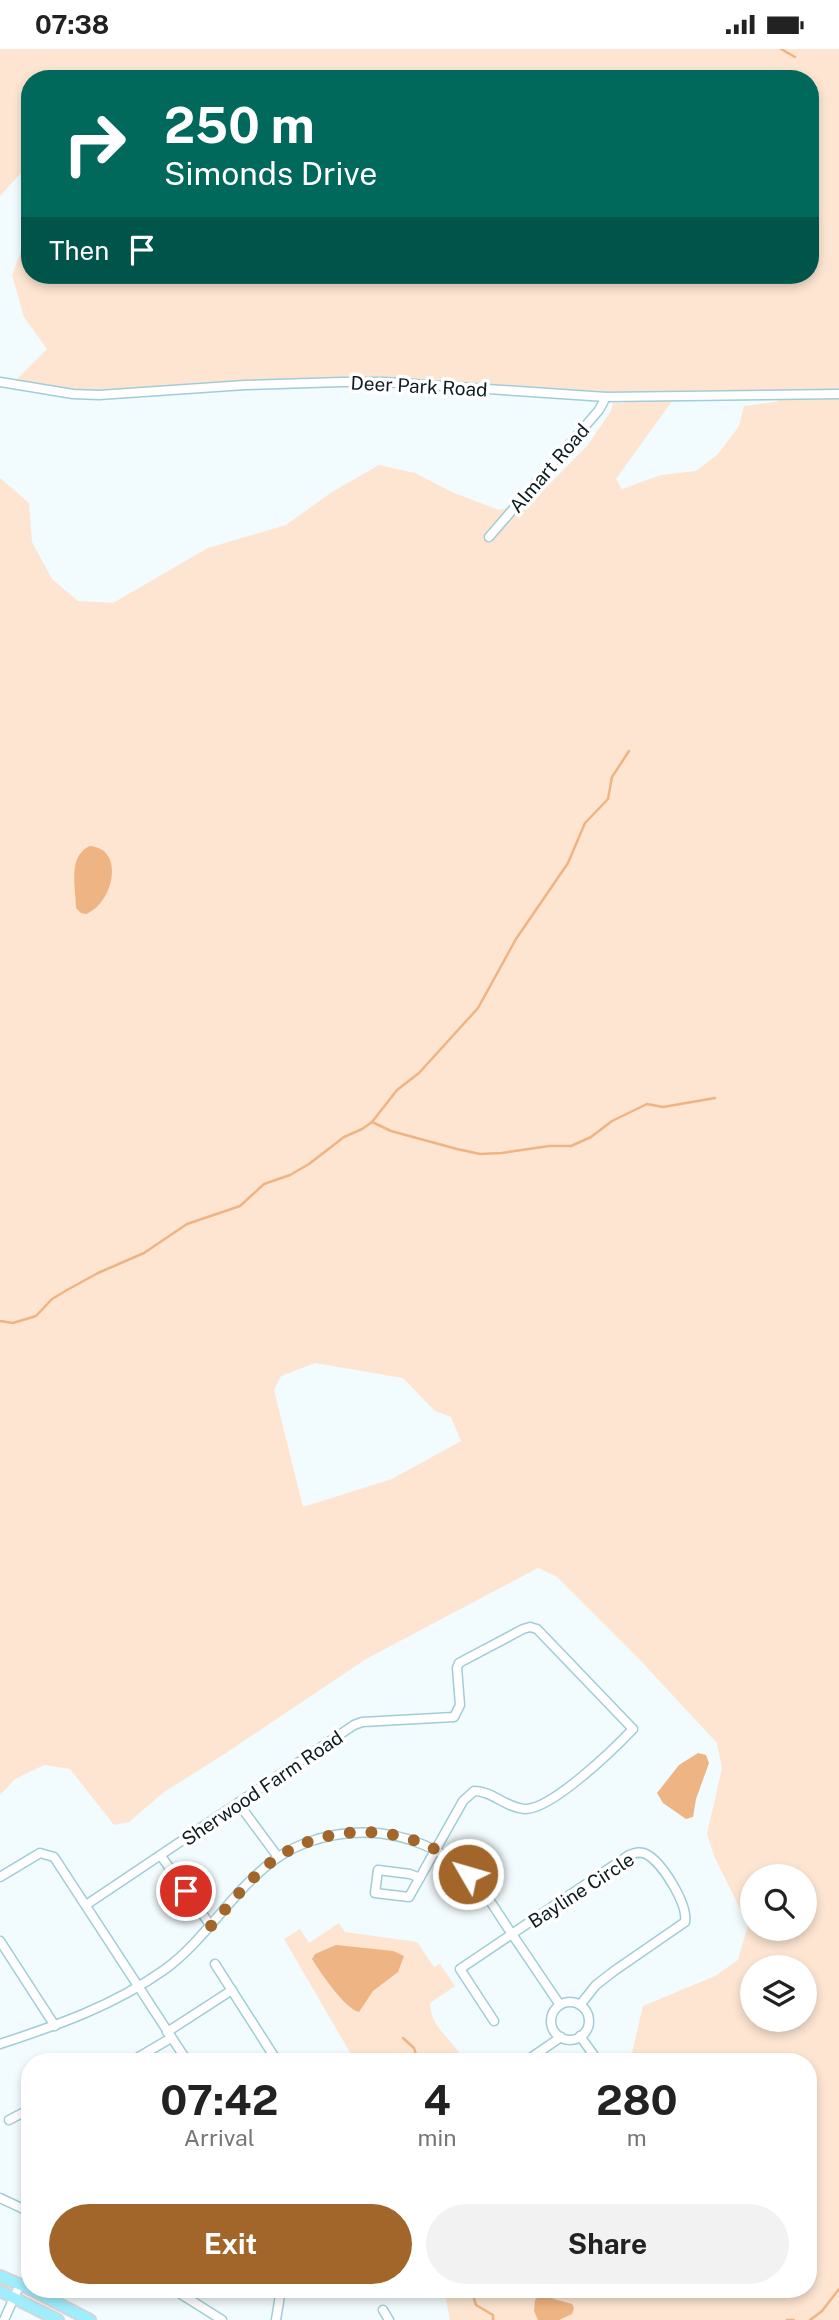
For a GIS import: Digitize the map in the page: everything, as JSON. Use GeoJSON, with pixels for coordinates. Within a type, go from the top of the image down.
{"type":"FeatureCollection","features":[{"type":"Feature","properties":{"kind":"main road"},"geometry":{"type":"LineString","coordinates":[[0,2276],[21,2285]]}},
{"type":"Feature","properties":{"kind":"main road"},"geometry":{"type":"LineString","coordinates":[[0,2291],[58,2320]]}},
{"type":"Feature","properties":{"kind":"main road"},"geometry":{"type":"LineString","coordinates":[[47,2298],[90,2320]]}},
{"type":"Feature","properties":{"kind":"street","name":"Deer Park Road"},"geometry":{"type":"LineString","coordinates":[[0,383],[73,394],[99,395],[254,384],[365,382],[606,397],[839,394]]}},
{"type":"Feature","properties":{"kind":"street","name":"Almart Road"},"geometry":{"type":"LineString","coordinates":[[489,537],[598,410],[606,397]]}},
{"type":"Feature","properties":{"kind":"street","name":"Sherwood Farm Road"},"geometry":{"type":"LineString","coordinates":[[86,1905],[358,1723],[454,1717],[460,1705],[457,1668],[459,1663],[523,1629],[537,1629],[633,1729],[600,1764],[534,1808],[517,1808],[488,1793],[474,1791],[463,1801],[436,1850]]}},
{"type":"Feature","properties":{"kind":"street"},"geometry":{"type":"LineString","coordinates":[[238,1803],[278,1857]]}},
{"type":"Feature","properties":{"kind":"street"},"geometry":{"type":"LineString","coordinates":[[0,2045],[114,2001],[166,1969],[211,1926],[258,1873],[278,1857],[318,1839],[363,1832],[407,1838],[436,1850],[451,1860],[475,1882],[560,2005]]}},
{"type":"Feature","properties":{"kind":"street"},"geometry":{"type":"LineString","coordinates":[[419,1878],[410,1874],[378,1870],[375,1893],[409,1897],[436,1850]]}},
{"type":"Feature","properties":{"kind":"street"},"geometry":{"type":"LineString","coordinates":[[0,1878],[40,1853],[54,1857],[181,2053]]}},
{"type":"Feature","properties":{"kind":"street","name":"Bayline Circle"},"geometry":{"type":"LineString","coordinates":[[512,1934],[629,1855],[641,1853],[654,1861],[680,1897],[685,1921],[596,1985],[580,2005]]}},
{"type":"Feature","properties":{"kind":"street"},"geometry":{"type":"LineString","coordinates":[[161,1856],[211,1926]]}},
{"type":"Feature","properties":{"kind":"street"},"geometry":{"type":"LineString","coordinates":[[494,2021],[460,1969],[512,1934]]}},
{"type":"Feature","properties":{"kind":"street"},"geometry":{"type":"LineString","coordinates":[[0,1941],[55,2026]]}},
{"type":"Feature","properties":{"kind":"street"},"geometry":{"type":"LineString","coordinates":[[215,1964],[273,2053]]}},
{"type":"Feature","properties":{"kind":"street"},"geometry":{"type":"LineString","coordinates":[[143,2053],[232,1990]]}},
{"type":"Feature","properties":{"kind":"street"},"geometry":{"type":"LineString","coordinates":[[570,2002],[580,2005],[585,2009],[589,2021],[585,2032],[570,2040],[555,2033],[552,2015],[560,2005],[570,2002]]}},
{"type":"Feature","properties":{"kind":"street"},"geometry":{"type":"LineString","coordinates":[[580,2036],[592,2053]]}},
{"type":"Feature","properties":{"kind":"street"},"geometry":{"type":"LineString","coordinates":[[538,2053],[561,2037]]}},
{"type":"Feature","properties":{"kind":"street"},"geometry":{"type":"LineString","coordinates":[[9,2120],[21,2114]]}},
{"type":"Feature","properties":{"kind":"street"},"geometry":{"type":"LineString","coordinates":[[0,2198],[21,2208]]}},
{"type":"Feature","properties":{"kind":"street"},"geometry":{"type":"LineString","coordinates":[[4,2320],[15,2297],[21,2292]]}},
{"type":"Feature","properties":{"kind":"street"},"geometry":{"type":"LineString","coordinates":[[190,2298],[222,2320]]}},
{"type":"Feature","properties":{"kind":"street"},"geometry":{"type":"LineString","coordinates":[[276,2320],[280,2298]]}},
{"type":"Feature","properties":{"kind":"street"},"geometry":{"type":"LineString","coordinates":[[383,2310],[389,2320]]}},
{"type":"Feature","properties":{"kind":"shaded area"},"geometry":{"type":"Polygon","coordinates":[[[0,49],[839,49],[839,2320],[450,2320],[446,2298],[817,2298],[817,2053],[632,2053],[643,2006],[715,1976],[738,1960],[743,1941],[817,1941],[817,1864],[740,1864],[740,1909],[715,1858],[707,1834],[722,1768],[717,1743],[640,1660],[557,1577],[538,1568],[366,1659],[164,1792],[129,1822],[114,1825],[70,1769],[44,1765],[15,1779],[0,1795],[0,478],[29,503],[32,542],[52,579],[78,601],[113,603],[208,548],[286,525],[332,492],[379,465],[415,473],[454,493],[499,510],[531,503],[587,446],[611,411],[613,403],[624,403],[632,394],[361,378],[254,380],[104,391],[15,381],[47,349],[24,317],[12,275],[21,252],[21,284],[819,284],[819,70],[21,70],[21,173],[0,196],[0,49]],[[780,398],[672,401],[616,479],[622,489],[661,475],[696,471],[718,454],[739,426],[744,406],[776,402],[780,398]],[[315,1363],[281,1376],[274,1390],[303,1507],[392,1479],[461,1441],[451,1417],[435,1411],[403,1378],[315,1363]]]}},
{"type":"Feature","properties":{"kind":"shaded area"},"geometry":{"type":"Polygon","coordinates":[[[90,846],[101,849],[108,856],[112,877],[103,900],[86,914],[76,908],[74,873],[78,857],[90,846]]]}},
{"type":"Feature","properties":{"kind":"shaded area"},"geometry":{"type":"Polygon","coordinates":[[[698,1753],[706,1755],[709,1763],[696,1799],[693,1817],[686,1819],[663,1803],[657,1793],[679,1765],[698,1753]]]}},
{"type":"Feature","properties":{"kind":"shaded area"},"geometry":{"type":"Polygon","coordinates":[[[339,1923],[345,1932],[417,1942],[434,1967],[440,1964],[455,1986],[430,2003],[434,2020],[458,2053],[350,2053],[284,1939],[300,1929],[309,1943],[339,1923]]]}},
{"type":"Feature","properties":{"kind":"shaded area"},"geometry":{"type":"Polygon","coordinates":[[[336,1945],[393,1951],[404,1956],[398,1972],[373,1991],[359,2012],[340,1997],[312,1959],[315,1954],[336,1945]]]}},
{"type":"Feature","properties":{"kind":"shaded area"},"geometry":{"type":"Polygon","coordinates":[[[551,2298],[572,2304],[574,2308],[572,2314],[559,2320],[538,2320],[534,2311],[535,2300],[551,2298]]]}},
{"type":"Feature","properties":{"kind":"waterway"},"geometry":{"type":"LineString","coordinates":[[781,49],[795,57]]}},
{"type":"Feature","properties":{"kind":"waterway"},"geometry":{"type":"LineString","coordinates":[[0,1321],[13,1323],[36,1316],[52,1299],[67,1290],[144,1253],[187,1224],[240,1206],[264,1184],[290,1175],[344,1137],[372,1122],[397,1090],[419,1073],[478,1008],[516,939],[568,863],[585,823],[608,799],[612,777],[629,751]]}},
{"type":"Feature","properties":{"kind":"waterway"},"geometry":{"type":"LineString","coordinates":[[372,1122],[391,1131],[457,1149],[480,1154],[502,1153],[549,1146],[571,1146],[647,1104],[663,1107],[715,1098]]}},
{"type":"Feature","properties":{"kind":"waterway"},"geometry":{"type":"LineString","coordinates":[[403,2038],[416,2053]]}},
{"type":"Feature","properties":{"kind":"waterway"},"geometry":{"type":"LineString","coordinates":[[810,2320],[822,2311],[839,2289]]}},
{"type":"Feature","properties":{"kind":"waterway"},"geometry":{"type":"LineString","coordinates":[[474,2298],[476,2305],[493,2315],[493,2320]]}},
{"type":"Feature","properties":{"kind":"waterway"},"geometry":{"type":"LineString","coordinates":[[787,2320],[794,2320]]}},
{"type":"Feature","properties":{"kind":"route"},"geometry":{"type":"LineString","coordinates":[[186,1891],[211,1926],[258,1873],[278,1857],[318,1839],[363,1832],[407,1838],[425,1845],[451,1860],[468,1874]]}}]}
